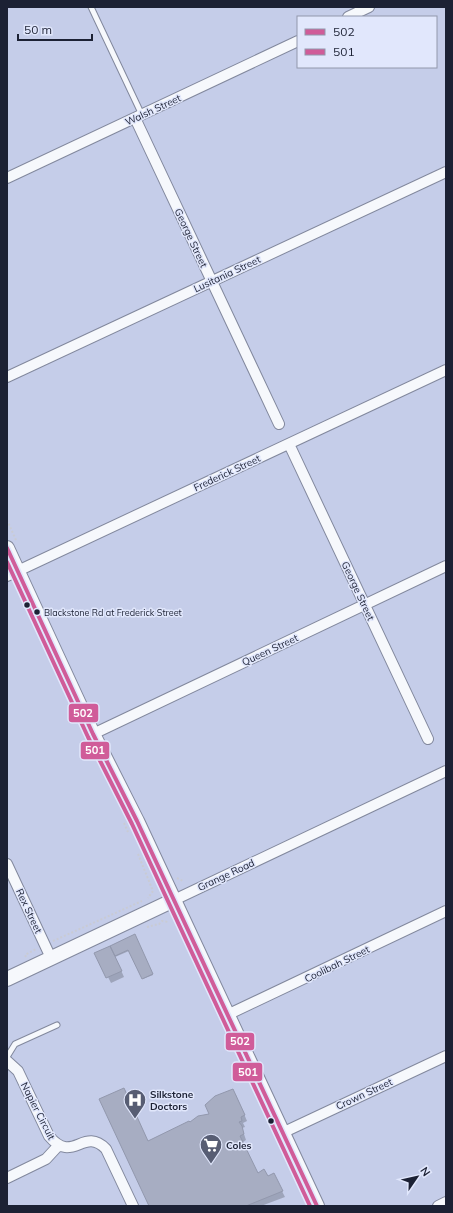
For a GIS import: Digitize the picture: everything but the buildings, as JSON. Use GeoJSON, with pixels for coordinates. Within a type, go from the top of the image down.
{"type":"FeatureCollection","features":[{"type":"Feature","properties":{"kind":"main road"},"geometry":{"type":"LineString","coordinates":[[7,548],[12,574],[137,821],[317,1206]]}},
{"type":"Feature","properties":{"kind":"main road","name":"Grange Road"},"geometry":{"type":"LineString","coordinates":[[7,979],[174,900]]}},
{"type":"Feature","properties":{"kind":"street"},"geometry":{"type":"LineString","coordinates":[[350,16],[369,7]]}},
{"type":"Feature","properties":{"kind":"street","name":"Walsh Street"},"geometry":{"type":"LineString","coordinates":[[7,178],[297,41]]}},
{"type":"Feature","properties":{"kind":"street","name":"George Street"},"geometry":{"type":"LineString","coordinates":[[138,117],[212,281],[279,424]]}},
{"type":"Feature","properties":{"kind":"street","name":"Lusitania Street"},"geometry":{"type":"LineString","coordinates":[[7,376],[446,172]]}},
{"type":"Feature","properties":{"kind":"street","name":"Frederick Street"},"geometry":{"type":"LineString","coordinates":[[12,574],[446,370]]}},
{"type":"Feature","properties":{"kind":"street","name":"George Street"},"geometry":{"type":"LineString","coordinates":[[288,444],[428,739]]}},
{"type":"Feature","properties":{"kind":"street","name":"Queen Street"},"geometry":{"type":"LineString","coordinates":[[93,734],[446,566]]}},
{"type":"Feature","properties":{"kind":"street","name":"Grange Road"},"geometry":{"type":"LineString","coordinates":[[174,900],[446,771]]}},
{"type":"Feature","properties":{"kind":"street","name":"Rex Street"},"geometry":{"type":"LineString","coordinates":[[7,864],[51,958]]}},
{"type":"Feature","properties":{"kind":"street","name":"Coolibah Street"},"geometry":{"type":"LineString","coordinates":[[227,1016],[446,911]]}},
{"type":"Feature","properties":{"kind":"street","name":"Crown Street"},"geometry":{"type":"LineString","coordinates":[[282,1133],[446,1056]]}},
{"type":"Feature","properties":{"kind":"street","name":"Napier Circuit"},"geometry":{"type":"LineString","coordinates":[[7,1061],[18,1071],[49,1136],[58,1146],[73,1147],[91,1141],[102,1145],[106,1149],[133,1206]]}},
{"type":"Feature","properties":{"kind":"street"},"geometry":{"type":"LineString","coordinates":[[7,1178],[46,1159],[58,1146]]}},
{"type":"Feature","properties":{"kind":"street"},"geometry":{"type":"LineString","coordinates":[[438,1206],[446,1202]]}},
{"type":"Feature","properties":{"kind":"lane"},"geometry":{"type":"LineString","coordinates":[[91,7],[138,117]]}},
{"type":"Feature","properties":{"kind":"lane"},"geometry":{"type":"LineString","coordinates":[[7,1057],[14,1044],[57,1025]]}},
{"type":"Feature","properties":{"kind":"path"},"geometry":{"type":"LineString","coordinates":[[53,941],[150,897]]}},
{"type":"Feature","properties":{"kind":"path"},"geometry":{"type":"LineString","coordinates":[[26,957],[25,956],[36,949]]}},
{"type":"Feature","properties":{"kind":"transit line","name":"502"},"geometry":{"type":"LineString","coordinates":[[7,548],[93,734],[137,821],[317,1206]]}},
{"type":"Feature","properties":{"kind":"transit line","name":"501"},"geometry":{"type":"LineString","coordinates":[[7,562],[88,737],[132,824],[310,1206]]}},
{"type":"Feature","properties":{"kind":"place","name":"Blackstone Rd at Frederick Street"},"geometry":{"type":"Point","coordinates":[37,612]}},
{"type":"Feature","properties":{"kind":"place","name":"Silkstone Doctors"},"geometry":{"type":"Point","coordinates":[135,1120]}},
{"type":"Feature","properties":{"kind":"place","name":"Coles"},"geometry":{"type":"Point","coordinates":[211,1164]}}]}
